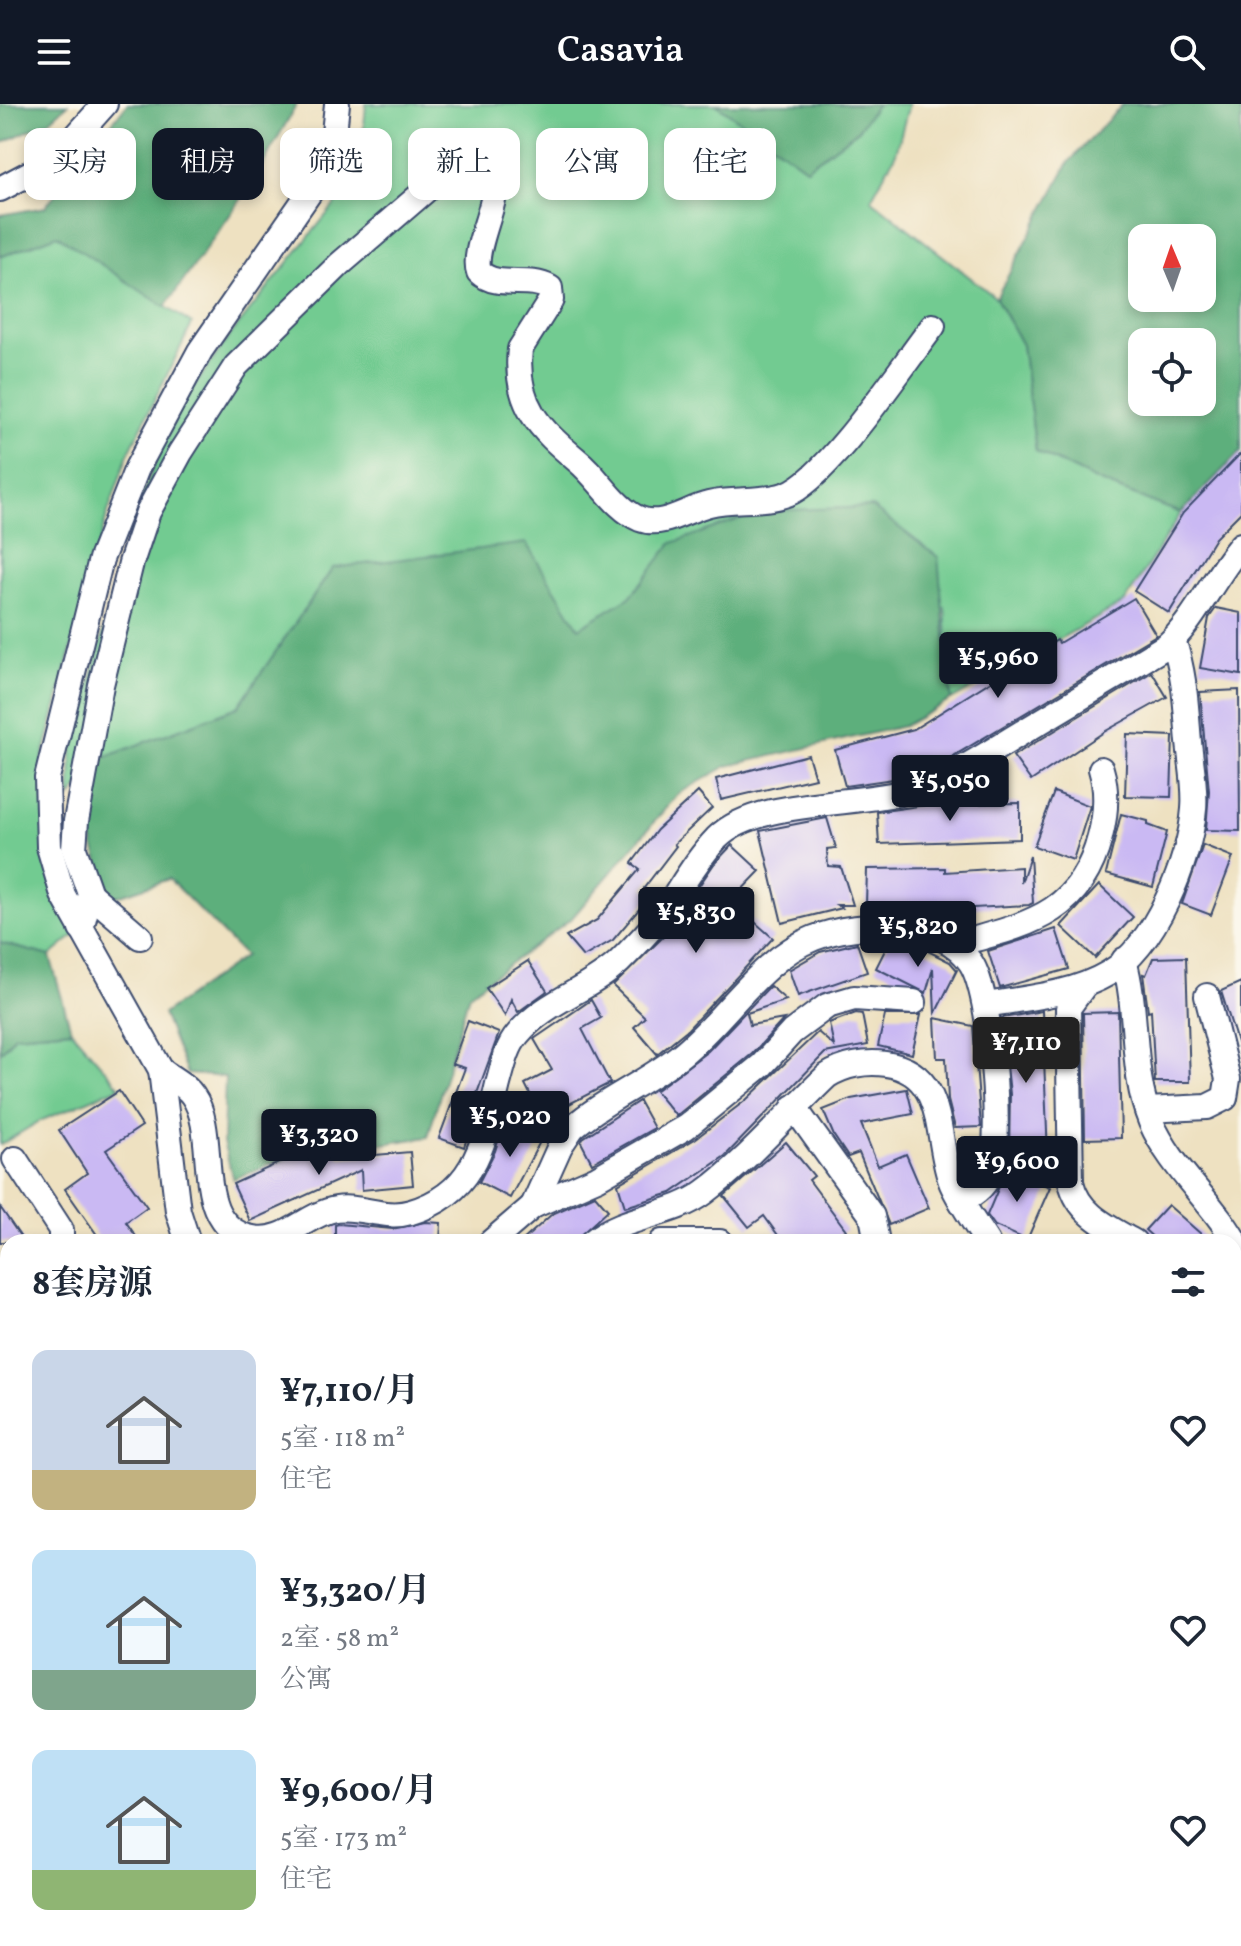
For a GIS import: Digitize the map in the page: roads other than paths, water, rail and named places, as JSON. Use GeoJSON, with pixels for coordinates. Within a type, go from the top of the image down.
{"type":"FeatureCollection","features":[{"type":"Feature","properties":{"kind":"street"},"geometry":{"type":"LineString","coordinates":[[0,189],[55,160],[105,104]]}},
{"type":"Feature","properties":{"kind":"street"},"geometry":{"type":"LineString","coordinates":[[244,1234],[222,1219],[215,1206],[205,1131],[192,1094],[161,1070],[81,929],[53,869],[47,778],[101,559],[137,468],[173,398],[221,319],[312,189],[333,143],[337,104]]}},
{"type":"Feature","properties":{"kind":"street"},"geometry":{"type":"LineString","coordinates":[[140,937],[90,894],[74,849],[76,821],[101,685],[131,563],[148,512],[180,453],[236,366],[340,264],[454,166],[463,160],[479,159],[493,169],[496,177],[494,199],[477,250],[479,272],[495,281],[538,282],[550,288],[551,300],[520,349],[519,358],[526,397],[538,427],[584,466],[627,512],[640,519],[662,521],[707,504],[789,494],[830,459],[933,326]]}},
{"type":"Feature","properties":{"kind":"street"},"geometry":{"type":"LineString","coordinates":[[286,1234],[338,1209],[386,1216],[413,1212],[465,1179],[481,1152],[504,1060],[520,1031],[616,964],[663,914],[704,852],[721,834],[756,817],[873,799],[932,784],[1173,640],[1241,545]]}},
{"type":"Feature","properties":{"kind":"street"},"geometry":{"type":"LineString","coordinates":[[985,1005],[1084,986],[1112,972],[1151,929],[1168,897],[1186,853],[1192,822],[1194,781],[1182,664],[1173,640]]}},
{"type":"Feature","properties":{"kind":"street"},"geometry":{"type":"LineString","coordinates":[[954,945],[1038,920],[1054,911],[1075,892],[1093,860],[1103,822],[1106,793],[1101,769]]}},
{"type":"Feature","properties":{"kind":"street"},"geometry":{"type":"LineString","coordinates":[[81,929],[90,894]]}},
{"type":"Feature","properties":{"kind":"street"},"geometry":{"type":"LineString","coordinates":[[533,1206],[560,1146],[572,1128],[589,1113],[657,1074],[685,1053],[791,951],[811,939],[859,929],[914,931],[939,936],[954,945],[971,962],[981,983],[996,1145],[992,1168],[983,1185],[961,1201]]}},
{"type":"Feature","properties":{"kind":"street"},"geometry":{"type":"LineString","coordinates":[[1124,960],[1135,1006],[1141,1087],[1147,1110],[1166,1148],[1230,1234]]}},
{"type":"Feature","properties":{"kind":"street"},"geometry":{"type":"LineString","coordinates":[[1084,986],[1068,1008],[1071,1182],[1080,1204],[1099,1223],[1119,1234]]}},
{"type":"Feature","properties":{"kind":"street"},"geometry":{"type":"LineString","coordinates":[[1147,1110],[1207,1107],[1225,1098],[1228,1079],[1207,996]]}},
{"type":"Feature","properties":{"kind":"street"},"geometry":{"type":"LineString","coordinates":[[500,1234],[533,1206],[597,1178],[686,1127],[762,1065],[792,1032],[827,1006],[854,998],[914,1002]]}},
{"type":"Feature","properties":{"kind":"street"},"geometry":{"type":"LineString","coordinates":[[604,1234],[621,1222],[665,1212],[705,1192],[837,1070],[877,1063],[900,1067],[925,1085],[931,1094],[938,1111],[947,1167],[961,1201],[982,1234]]}},
{"type":"Feature","properties":{"kind":"street"},"geometry":{"type":"LineString","coordinates":[[161,1070],[178,1211],[185,1234]]}},
{"type":"Feature","properties":{"kind":"street"},"geometry":{"type":"LineString","coordinates":[[794,1107],[872,1216],[875,1234]]}},
{"type":"Feature","properties":{"kind":"street"},"geometry":{"type":"LineString","coordinates":[[15,1159],[61,1234]]}}]}
